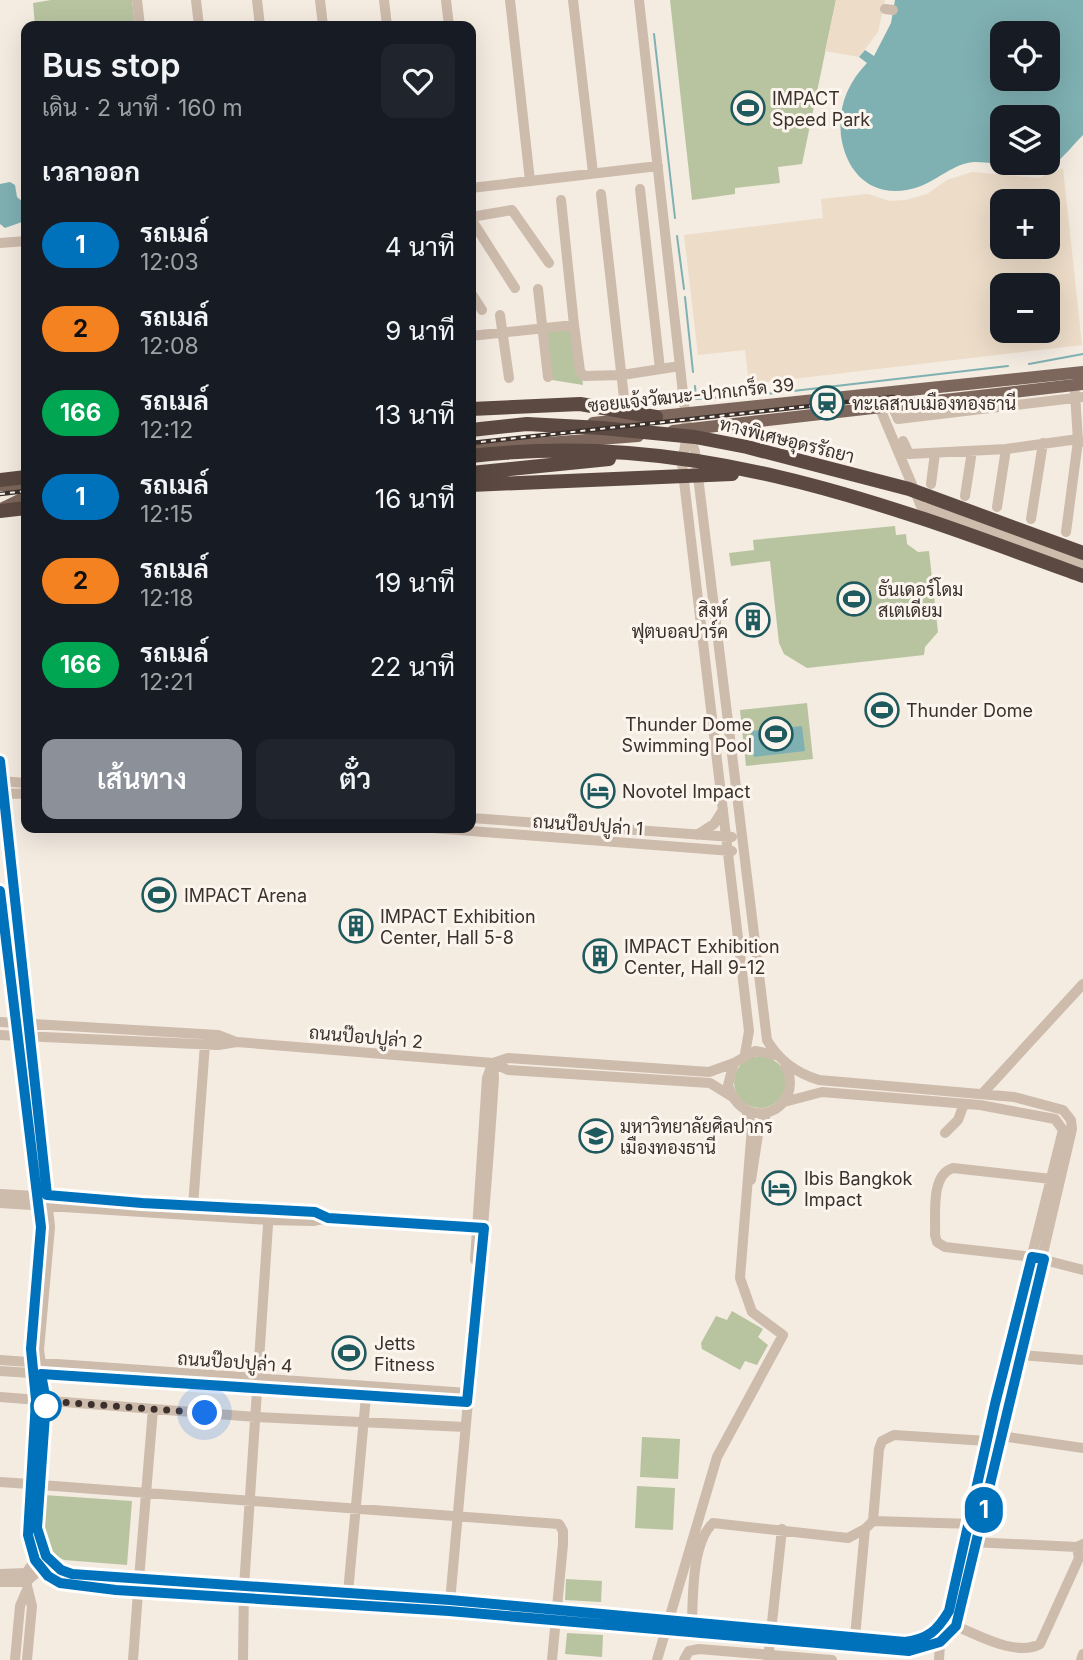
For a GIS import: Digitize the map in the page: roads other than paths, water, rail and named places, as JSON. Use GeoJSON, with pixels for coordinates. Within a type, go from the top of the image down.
{"type":"FeatureCollection","features":[{"type":"Feature","properties":{"kind":"highway"},"geometry":{"type":"LineString","coordinates":[[476,409],[580,404],[656,417]]}},
{"type":"Feature","properties":{"kind":"highway"},"geometry":{"type":"LineString","coordinates":[[476,424],[527,424]]}},
{"type":"Feature","properties":{"kind":"highway","name":"ทางพิเศษอุดรรัถยา"},"geometry":{"type":"LineString","coordinates":[[476,429],[527,424],[681,436],[747,447],[909,489],[1083,553]]}},
{"type":"Feature","properties":{"kind":"highway"},"geometry":{"type":"LineString","coordinates":[[570,462],[632,437]]}},
{"type":"Feature","properties":{"kind":"highway","name":"ทางพิเศษอุดรรัถยา"},"geometry":{"type":"LineString","coordinates":[[476,456],[586,451],[647,454],[699,460],[790,477],[855,496],[1083,576]]}},
{"type":"Feature","properties":{"kind":"highway"},"geometry":{"type":"LineString","coordinates":[[476,472],[570,462],[650,459],[682,464]]}},
{"type":"Feature","properties":{"kind":"highway"},"geometry":{"type":"LineString","coordinates":[[476,485],[712,473],[790,477]]}},
{"type":"Feature","properties":{"kind":"highway"},"geometry":{"type":"LineString","coordinates":[[0,483],[21,478]]}},
{"type":"Feature","properties":{"kind":"highway"},"geometry":{"type":"LineString","coordinates":[[0,510],[21,508]]}},
{"type":"Feature","properties":{"kind":"main road","name":"ซอยแจ้งวัฒนะ-ปากเกร็ด 39"},"geometry":{"type":"LineString","coordinates":[[476,435],[1083,372]]}},
{"type":"Feature","properties":{"kind":"main road","name":"ซอยแจ้งวัฒนะ-ปากเกร็ด 39"},"geometry":{"type":"LineString","coordinates":[[476,449],[632,437],[885,405],[1079,391]]}},
{"type":"Feature","properties":{"kind":"main road"},"geometry":{"type":"LineString","coordinates":[[0,483],[21,485]]}},
{"type":"Feature","properties":{"kind":"main road"},"geometry":{"type":"LineString","coordinates":[[0,510],[21,500]]}},
{"type":"Feature","properties":{"kind":"street"},"geometry":{"type":"LineString","coordinates":[[137,0],[139,21]]}},
{"type":"Feature","properties":{"kind":"street"},"geometry":{"type":"LineString","coordinates":[[196,0],[198,21]]}},
{"type":"Feature","properties":{"kind":"street"},"geometry":{"type":"LineString","coordinates":[[257,0],[259,21]]}},
{"type":"Feature","properties":{"kind":"street"},"geometry":{"type":"LineString","coordinates":[[320,0],[322,21]]}},
{"type":"Feature","properties":{"kind":"street"},"geometry":{"type":"LineString","coordinates":[[384,0],[386,21]]}},
{"type":"Feature","properties":{"kind":"street"},"geometry":{"type":"LineString","coordinates":[[446,0],[448,21]]}},
{"type":"Feature","properties":{"kind":"street"},"geometry":{"type":"LineString","coordinates":[[510,0],[530,181]]}},
{"type":"Feature","properties":{"kind":"street"},"geometry":{"type":"LineString","coordinates":[[573,0],[593,173]]}},
{"type":"Feature","properties":{"kind":"street"},"geometry":{"type":"LineString","coordinates":[[0,892],[16,1037],[42,1201],[50,1227],[36,1369],[41,1400],[35,1485],[28,1535],[38,1564],[60,1583],[242,1600],[558,1615],[667,1624],[909,1651],[940,1642],[956,1626],[1044,1259],[1072,1129],[1071,1120],[1063,1110],[1014,1097],[819,1080],[804,1075],[785,1063],[777,1055],[764,1030],[695,452],[685,413],[639,0]]}},
{"type":"Feature","properties":{"kind":"street"},"geometry":{"type":"LineString","coordinates":[[476,187],[658,166]]}},
{"type":"Feature","properties":{"kind":"street"},"geometry":{"type":"LineString","coordinates":[[640,189],[660,369]]}},
{"type":"Feature","properties":{"kind":"street"},"geometry":{"type":"LineString","coordinates":[[601,194],[624,398]]}},
{"type":"Feature","properties":{"kind":"street"},"geometry":{"type":"LineString","coordinates":[[561,200],[580,371],[584,376],[622,375],[680,366]]}},
{"type":"Feature","properties":{"kind":"street"},"geometry":{"type":"LineString","coordinates":[[476,217],[512,210],[550,263]]}},
{"type":"Feature","properties":{"kind":"street"},"geometry":{"type":"LineString","coordinates":[[476,226],[515,288]]}},
{"type":"Feature","properties":{"kind":"street"},"geometry":{"type":"LineString","coordinates":[[0,243],[21,241]]}},
{"type":"Feature","properties":{"kind":"street"},"geometry":{"type":"LineString","coordinates":[[538,289],[548,377]]}},
{"type":"Feature","properties":{"kind":"street"},"geometry":{"type":"LineString","coordinates":[[476,301],[482,310]]}},
{"type":"Feature","properties":{"kind":"street"},"geometry":{"type":"LineString","coordinates":[[500,315],[509,377]]}},
{"type":"Feature","properties":{"kind":"street"},"geometry":{"type":"LineString","coordinates":[[476,335],[574,324]]}},
{"type":"Feature","properties":{"kind":"street"},"geometry":{"type":"LineString","coordinates":[[1066,532],[1080,441],[1079,391]]}},
{"type":"Feature","properties":{"kind":"street"},"geometry":{"type":"LineString","coordinates":[[885,405],[920,506],[1083,565]]}},
{"type":"Feature","properties":{"kind":"street"},"geometry":{"type":"LineString","coordinates":[[687,429],[682,464],[749,1031],[745,1054]]}},
{"type":"Feature","properties":{"kind":"street"},"geometry":{"type":"LineString","coordinates":[[903,441],[909,454],[1006,449],[1080,441]]}},
{"type":"Feature","properties":{"kind":"street"},"geometry":{"type":"LineString","coordinates":[[1031,519],[1042,443]]}},
{"type":"Feature","properties":{"kind":"street"},"geometry":{"type":"LineString","coordinates":[[997,508],[1006,449]]}},
{"type":"Feature","properties":{"kind":"street"},"geometry":{"type":"LineString","coordinates":[[965,496],[972,451]]}},
{"type":"Feature","properties":{"kind":"street"},"geometry":{"type":"LineString","coordinates":[[931,484],[935,453]]}},
{"type":"Feature","properties":{"kind":"street"},"geometry":{"type":"LineString","coordinates":[[0,761],[29,1026],[42,1201]]}},
{"type":"Feature","properties":{"kind":"street"},"geometry":{"type":"LineString","coordinates":[[1,781],[21,783]]}},
{"type":"Feature","properties":{"kind":"street"},"geometry":{"type":"LineString","coordinates":[[2,793],[21,794]]}},
{"type":"Feature","properties":{"kind":"street"},"geometry":{"type":"LineString","coordinates":[[697,835],[714,824],[723,809]]}},
{"type":"Feature","properties":{"kind":"street"},"geometry":{"type":"LineString","coordinates":[[476,818],[740,838]]}},
{"type":"Feature","properties":{"kind":"street","name":"ถนนป๊อปปูล่า 1"},"geometry":{"type":"LineString","coordinates":[[476,831],[741,851]]}},
{"type":"Feature","properties":{"kind":"street"},"geometry":{"type":"LineString","coordinates":[[981,1105],[983,1093],[1083,984]]}},
{"type":"Feature","properties":{"kind":"street","name":"ถนนป๊อปปูล่า 2"},"geometry":{"type":"LineString","coordinates":[[0,1022],[205,1044],[237,1042],[492,1063],[508,1069],[710,1083],[732,1096]]}},
{"type":"Feature","properties":{"kind":"street","name":"ถนนป๊อปปูล่า 2"},"geometry":{"type":"LineString","coordinates":[[0,1035],[29,1038],[218,1035],[237,1042]]}},
{"type":"Feature","properties":{"kind":"street"},"geometry":{"type":"LineString","coordinates":[[193,1206],[205,1044]]}},
{"type":"Feature","properties":{"kind":"street"},"geometry":{"type":"LineString","coordinates":[[747,1201],[752,1127],[746,1110],[732,1096],[728,1085],[734,1063],[745,1054],[766,1051],[777,1055]]}},
{"type":"Feature","properties":{"kind":"street","name":"ถนนป๊อปปูล่า 2"},"geometry":{"type":"LineString","coordinates":[[492,1063],[508,1058],[709,1072],[734,1063]]}},
{"type":"Feature","properties":{"kind":"street"},"geometry":{"type":"LineString","coordinates":[[449,1611],[475,1305],[487,1078],[492,1063]]}},
{"type":"Feature","properties":{"kind":"street"},"geometry":{"type":"LineString","coordinates":[[784,1102],[791,1083],[785,1063]]}},
{"type":"Feature","properties":{"kind":"street"},"geometry":{"type":"LineString","coordinates":[[879,1097],[880,1085]]}},
{"type":"Feature","properties":{"kind":"street"},"geometry":{"type":"LineString","coordinates":[[657,1660],[667,1624],[717,1457],[783,1335],[752,1312],[743,1289],[739,1264],[758,1128],[767,1113],[784,1102],[822,1092],[981,1105],[1055,1119],[1063,1130],[987,1441],[949,1611],[937,1631],[921,1640],[905,1642],[855,1637],[771,1636],[692,1622],[667,1624]]}},
{"type":"Feature","properties":{"kind":"street"},"geometry":{"type":"LineString","coordinates":[[945,1133],[958,1120],[964,1104]]}},
{"type":"Feature","properties":{"kind":"street"},"geometry":{"type":"LineString","coordinates":[[746,1110],[767,1113]]}},
{"type":"Feature","properties":{"kind":"street"},"geometry":{"type":"LineString","coordinates":[[1060,1124],[1071,1120]]}},
{"type":"Feature","properties":{"kind":"street"},"geometry":{"type":"LineString","coordinates":[[1051,1179],[953,1168],[941,1174],[938,1181],[935,1235],[941,1246],[1044,1259],[1083,1270]]}},
{"type":"Feature","properties":{"kind":"street"},"geometry":{"type":"LineString","coordinates":[[0,1194],[42,1201],[268,1215]]}},
{"type":"Feature","properties":{"kind":"street"},"geometry":{"type":"LineString","coordinates":[[0,1203],[42,1201],[193,1206],[313,1222],[328,1218],[480,1228]]}},
{"type":"Feature","properties":{"kind":"street"},"geometry":{"type":"LineString","coordinates":[[236,1660],[251,1501],[268,1215]]}},
{"type":"Feature","properties":{"kind":"street"},"geometry":{"type":"LineString","coordinates":[[1021,1354],[1083,1360]]}},
{"type":"Feature","properties":{"kind":"street","name":"ถนนป๊อปปูล่า 4"},"geometry":{"type":"LineString","coordinates":[[0,1360],[36,1369]]}},
{"type":"Feature","properties":{"kind":"street","name":"ถนนป๊อปปูล่า 4"},"geometry":{"type":"LineString","coordinates":[[0,1371],[36,1369],[467,1398]]}},
{"type":"Feature","properties":{"kind":"street","name":"ถนนป๊อปปูล่า 4"},"geometry":{"type":"LineString","coordinates":[[258,1384],[366,1395],[467,1398]]}},
{"type":"Feature","properties":{"kind":"street"},"geometry":{"type":"LineString","coordinates":[[348,1592],[366,1395]]}},
{"type":"Feature","properties":{"kind":"street"},"geometry":{"type":"LineString","coordinates":[[0,1397],[256,1417],[465,1427]]}},
{"type":"Feature","properties":{"kind":"street"},"geometry":{"type":"LineString","coordinates":[[139,1579],[153,1409]]}},
{"type":"Feature","properties":{"kind":"street"},"geometry":{"type":"LineString","coordinates":[[692,1622],[694,1572],[710,1526],[721,1522],[848,1538],[865,1529],[873,1521],[879,1449],[886,1438],[894,1435],[987,1441]]}},
{"type":"Feature","properties":{"kind":"street"},"geometry":{"type":"LineString","coordinates":[[1001,1436],[1083,1448]]}},
{"type":"Feature","properties":{"kind":"street"},"geometry":{"type":"LineString","coordinates":[[0,1482],[559,1524],[563,1531],[563,1544],[552,1660]]}},
{"type":"Feature","properties":{"kind":"street"},"geometry":{"type":"LineString","coordinates":[[35,1485],[39,1539],[46,1556],[55,1565],[72,1574],[450,1600],[558,1615]]}},
{"type":"Feature","properties":{"kind":"street"},"geometry":{"type":"LineString","coordinates":[[873,1521],[981,1524]]}},
{"type":"Feature","properties":{"kind":"street"},"geometry":{"type":"LineString","coordinates":[[855,1637],[865,1529]]}},
{"type":"Feature","properties":{"kind":"street"},"geometry":{"type":"LineString","coordinates":[[769,1658],[782,1530]]}},
{"type":"Feature","properties":{"kind":"street"},"geometry":{"type":"LineString","coordinates":[[956,1626],[1013,1647],[1033,1648],[1040,1644],[1079,1558],[1080,1545],[977,1541],[965,1543]]}},
{"type":"Feature","properties":{"kind":"street"},"geometry":{"type":"LineString","coordinates":[[0,1574],[26,1573],[38,1564]]}},
{"type":"Feature","properties":{"kind":"street"},"geometry":{"type":"LineString","coordinates":[[15,1660],[20,1606],[38,1564]]}},
{"type":"Feature","properties":{"kind":"street"},"geometry":{"type":"LineString","coordinates":[[0,1581],[26,1587]]}},
{"type":"Feature","properties":{"kind":"street"},"geometry":{"type":"LineString","coordinates":[[26,1587],[32,1606],[27,1660]]}},
{"type":"Feature","properties":{"kind":"street"},"geometry":{"type":"LineString","coordinates":[[133,1660],[138,1591]]}},
{"type":"Feature","properties":{"kind":"street"},"geometry":{"type":"LineString","coordinates":[[242,1600],[243,1660]]}},
{"type":"Feature","properties":{"kind":"street"},"geometry":{"type":"LineString","coordinates":[[939,1660],[940,1642]]}},
{"type":"Feature","properties":{"kind":"street"},"geometry":{"type":"LineString","coordinates":[[684,1660],[689,1651],[699,1649],[769,1658],[832,1660]]}},
{"type":"Feature","properties":{"kind":"street"},"geometry":{"type":"LineString","coordinates":[[1081,1660],[1083,1654]]}},
{"type":"Feature","properties":{"kind":"water"},"geometry":{"type":"Polygon","coordinates":[[[895,0],[1083,0],[1083,135],[1060,159],[1060,105],[990,105],[990,163],[966,163],[928,183],[905,190],[878,188],[867,183],[850,164],[844,151],[840,125],[845,96],[867,63],[859,57],[865,50],[874,56],[891,23],[895,0]]]}},
{"type":"Feature","properties":{"kind":"water"},"geometry":{"type":"Polygon","coordinates":[[[10,182],[15,185],[17,197],[21,200],[21,222],[5,228],[0,224],[0,184],[10,182]]]}},
{"type":"Feature","properties":{"kind":"water"},"geometry":{"type":"Polygon","coordinates":[[[802,726],[805,751],[754,757],[751,731],[802,726]]]}},
{"type":"Feature","properties":{"kind":"waterway"},"geometry":{"type":"LineString","coordinates":[[654,34],[675,218]]}},
{"type":"Feature","properties":{"kind":"waterway"},"geometry":{"type":"LineString","coordinates":[[677,236],[684,289]]}},
{"type":"Feature","properties":{"kind":"waterway"},"geometry":{"type":"LineString","coordinates":[[685,297],[693,372]]}},
{"type":"Feature","properties":{"kind":"waterway"},"geometry":{"type":"LineString","coordinates":[[1029,364],[1083,354]]}},
{"type":"Feature","properties":{"kind":"waterway"},"geometry":{"type":"LineString","coordinates":[[695,386],[696,399],[776,393],[1008,366]]}},
{"type":"Feature","properties":{"kind":"railway"},"geometry":{"type":"LineString","coordinates":[[476,442],[893,397]]}},
{"type":"Feature","properties":{"kind":"railway"},"geometry":{"type":"LineString","coordinates":[[0,494],[21,492]]}},
{"type":"Feature","properties":{"kind":"place","name":"IMPACT Speed Park"},"geometry":{"type":"Point","coordinates":[748,108]}},
{"type":"Feature","properties":{"kind":"place","name":"ทะเลสาบเมืองทองธานี"},"geometry":{"type":"Point","coordinates":[827,403]}},
{"type":"Feature","properties":{"kind":"place","name":"ธันเดอร์โดม สเตเดียม"},"geometry":{"type":"Point","coordinates":[854,599]}},
{"type":"Feature","properties":{"kind":"place","name":"สิงห์ ฟุตบอลปาร์ค"},"geometry":{"type":"Point","coordinates":[753,620]}},
{"type":"Feature","properties":{"kind":"place","name":"Thunder Dome"},"geometry":{"type":"Point","coordinates":[882,710]}},
{"type":"Feature","properties":{"kind":"place","name":"Thunder Dome Swimming Pool"},"geometry":{"type":"Point","coordinates":[776,734]}},
{"type":"Feature","properties":{"kind":"place","name":"Novotel Impact"},"geometry":{"type":"Point","coordinates":[598,791]}},
{"type":"Feature","properties":{"kind":"place","name":"IMPACT Arena"},"geometry":{"type":"Point","coordinates":[159,895]}},
{"type":"Feature","properties":{"kind":"place","name":"IMPACT Exhibition Center, Hall 5-8"},"geometry":{"type":"Point","coordinates":[356,926]}},
{"type":"Feature","properties":{"kind":"place","name":"IMPACT Exhibition Center, Hall 9-12"},"geometry":{"type":"Point","coordinates":[600,956]}},
{"type":"Feature","properties":{"kind":"place","name":"มหาวิทยาลัยศิลปากร เมืองทองธานี"},"geometry":{"type":"Point","coordinates":[596,1136]}},
{"type":"Feature","properties":{"kind":"place","name":"Ibis Bangkok Impact"},"geometry":{"type":"Point","coordinates":[779,1188]}},
{"type":"Feature","properties":{"kind":"place","name":"Jetts Fitness"},"geometry":{"type":"Point","coordinates":[349,1353]}}]}
